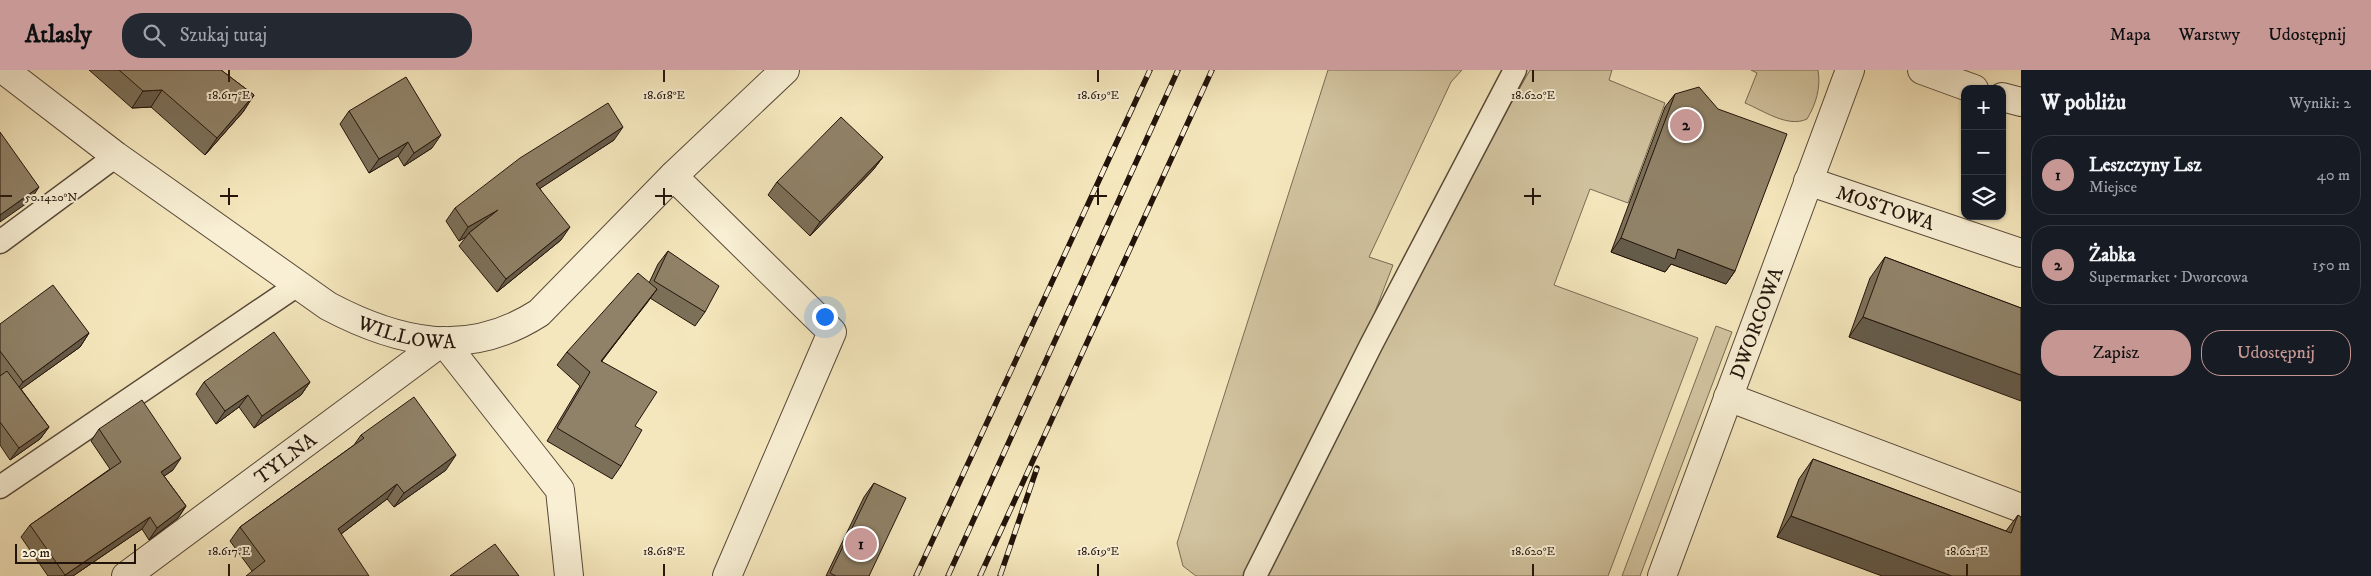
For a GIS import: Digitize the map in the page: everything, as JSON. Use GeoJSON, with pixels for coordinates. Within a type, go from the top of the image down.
{"type":"FeatureCollection","features":[{"type":"Feature","properties":{"kind":"street","name":"WILLOWA"},"geometry":{"type":"LineString","coordinates":[[4,70],[116,156],[296,286],[355,320],[384,332],[403,337],[443,341],[466,340],[496,334],[522,324],[539,313],[673,176],[785,70]]}},
{"type":"Feature","properties":{"kind":"street","name":"DWORCOWA"},"geometry":{"type":"LineString","coordinates":[[1662,576],[1850,70]]}},
{"type":"Feature","properties":{"kind":"street"},"geometry":{"type":"LineString","coordinates":[[1922,70],[1963,85]]}},
{"type":"Feature","properties":{"kind":"street"},"geometry":{"type":"LineString","coordinates":[[2006,98],[2021,102]]}},
{"type":"Feature","properties":{"kind":"street"},"geometry":{"type":"LineString","coordinates":[[673,176],[832,332],[727,576]]}},
{"type":"Feature","properties":{"kind":"street","name":"MOSTOWA"},"geometry":{"type":"LineString","coordinates":[[1808,181],[2021,253]]}},
{"type":"Feature","properties":{"kind":"street"},"geometry":{"type":"LineString","coordinates":[[443,341],[560,490],[569,576]]}},
{"type":"Feature","properties":{"kind":"street","name":"TYLNA"},"geometry":{"type":"LineString","coordinates":[[126,576],[443,341]]}},
{"type":"Feature","properties":{"kind":"street"},"geometry":{"type":"LineString","coordinates":[[1728,397],[2021,508]]}},
{"type":"Feature","properties":{"kind":"lane"},"geometry":{"type":"LineString","coordinates":[[1255,576],[1372,345],[1515,70]]}},
{"type":"Feature","properties":{"kind":"lane"},"geometry":{"type":"LineString","coordinates":[[0,242],[116,156]]}},
{"type":"Feature","properties":{"kind":"lane"},"geometry":{"type":"LineString","coordinates":[[0,487],[296,286]]}},
{"type":"Feature","properties":{"kind":"shaded area"},"geometry":{"type":"Polygon","coordinates":[[[1328,70],[1462,70],[1451,82],[1369,257],[1393,265],[1368,330],[1245,576],[1196,576],[1183,566],[1177,543],[1328,70]]]}},
{"type":"Feature","properties":{"kind":"shaded area"},"geometry":{"type":"Polygon","coordinates":[[[1530,70],[1612,70],[1609,80],[1665,103],[1628,203],[1590,189],[1554,285],[1698,338],[1608,576],[1264,576],[1428,250],[1530,70]]]}},
{"type":"Feature","properties":{"kind":"shaded area"},"geometry":{"type":"Polygon","coordinates":[[[1751,70],[1818,70],[1817,96],[1807,119],[1800,121],[1784,120],[1745,103],[1757,73],[1751,70]]]}},
{"type":"Feature","properties":{"kind":"shaded area"},"geometry":{"type":"Polygon","coordinates":[[[1716,326],[1732,332],[1640,576],[1622,576],[1716,326]]]}},
{"type":"Feature","properties":{"kind":"building"},"geometry":{"type":"Polygon","coordinates":[[[119,70],[221,70],[254,95],[217,138],[162,90],[143,91],[119,70]]]}},
{"type":"Feature","properties":{"kind":"building"},"geometry":{"type":"Polygon","coordinates":[[[406,77],[441,135],[414,153],[408,142],[379,159],[349,111],[406,77]]]}},
{"type":"Feature","properties":{"kind":"building"},"geometry":{"type":"Polygon","coordinates":[[[1699,87],[1718,109],[1787,134],[1735,271],[1678,249],[1675,259],[1621,238],[1675,94],[1699,87]]]}},
{"type":"Feature","properties":{"kind":"building"},"geometry":{"type":"Polygon","coordinates":[[[608,103],[623,127],[536,184],[570,227],[506,279],[469,233],[498,210],[468,227],[455,208],[520,158],[608,103]]]}},
{"type":"Feature","properties":{"kind":"building"},"geometry":{"type":"Polygon","coordinates":[[[841,117],[883,157],[820,222],[777,182],[841,117]]]}},
{"type":"Feature","properties":{"kind":"building"},"geometry":{"type":"Polygon","coordinates":[[[0,132],[39,187],[0,215],[0,132]]]}},
{"type":"Feature","properties":{"kind":"building"},"geometry":{"type":"Polygon","coordinates":[[[668,251],[719,286],[705,312],[654,281],[668,251]]]}},
{"type":"Feature","properties":{"kind":"building"},"geometry":{"type":"Polygon","coordinates":[[[1885,257],[2021,308],[2021,375],[1863,317],[1885,257]]]}},
{"type":"Feature","properties":{"kind":"building"},"geometry":{"type":"Polygon","coordinates":[[[638,273],[657,289],[601,361],[657,392],[635,426],[642,430],[621,466],[557,428],[590,372],[567,352],[638,273]]]}},
{"type":"Feature","properties":{"kind":"building"},"geometry":{"type":"Polygon","coordinates":[[[53,285],[89,333],[23,382],[0,351],[0,324],[53,285]]]}},
{"type":"Feature","properties":{"kind":"building"},"geometry":{"type":"Polygon","coordinates":[[[274,332],[310,382],[262,416],[248,395],[225,411],[204,382],[274,332]]]}},
{"type":"Feature","properties":{"kind":"building"},"geometry":{"type":"Polygon","coordinates":[[[7,371],[49,427],[19,448],[0,422],[0,376],[7,371]]]}},
{"type":"Feature","properties":{"kind":"building"},"geometry":{"type":"Polygon","coordinates":[[[414,397],[456,455],[404,493],[397,484],[338,529],[369,576],[246,576],[265,561],[240,527],[364,438],[361,435],[414,397]]]}},
{"type":"Feature","properties":{"kind":"building"},"geometry":{"type":"Polygon","coordinates":[[[142,400],[181,458],[161,472],[186,506],[157,528],[150,517],[65,575],[30,525],[121,462],[99,429],[142,400]]]}},
{"type":"Feature","properties":{"kind":"building"},"geometry":{"type":"Polygon","coordinates":[[[1813,459],[2011,533],[2018,515],[2021,517],[2021,576],[1952,576],[1791,516],[1813,459]]]}},
{"type":"Feature","properties":{"kind":"building"},"geometry":{"type":"Polygon","coordinates":[[[874,483],[906,498],[869,576],[836,576],[830,573],[874,483]]]}},
{"type":"Feature","properties":{"kind":"building"},"geometry":{"type":"Polygon","coordinates":[[[495,544],[519,576],[450,576],[495,544]]]}},
{"type":"Feature","properties":{"kind":"railway"},"geometry":{"type":"LineString","coordinates":[[916,576],[1150,70]]}},
{"type":"Feature","properties":{"kind":"railway"},"geometry":{"type":"LineString","coordinates":[[948,576],[1178,70]]}},
{"type":"Feature","properties":{"kind":"railway"},"geometry":{"type":"LineString","coordinates":[[980,576],[1212,70]]}},
{"type":"Feature","properties":{"kind":"railway"},"geometry":{"type":"LineString","coordinates":[[1000,576],[1037,468]]}},
{"type":"Feature","properties":{"kind":"place","name":"Żabka"},"geometry":{"type":"Point","coordinates":[1686,125]}},
{"type":"Feature","properties":{"kind":"place","name":"Leszczyny Lsz"},"geometry":{"type":"Point","coordinates":[861,544]}}]}
